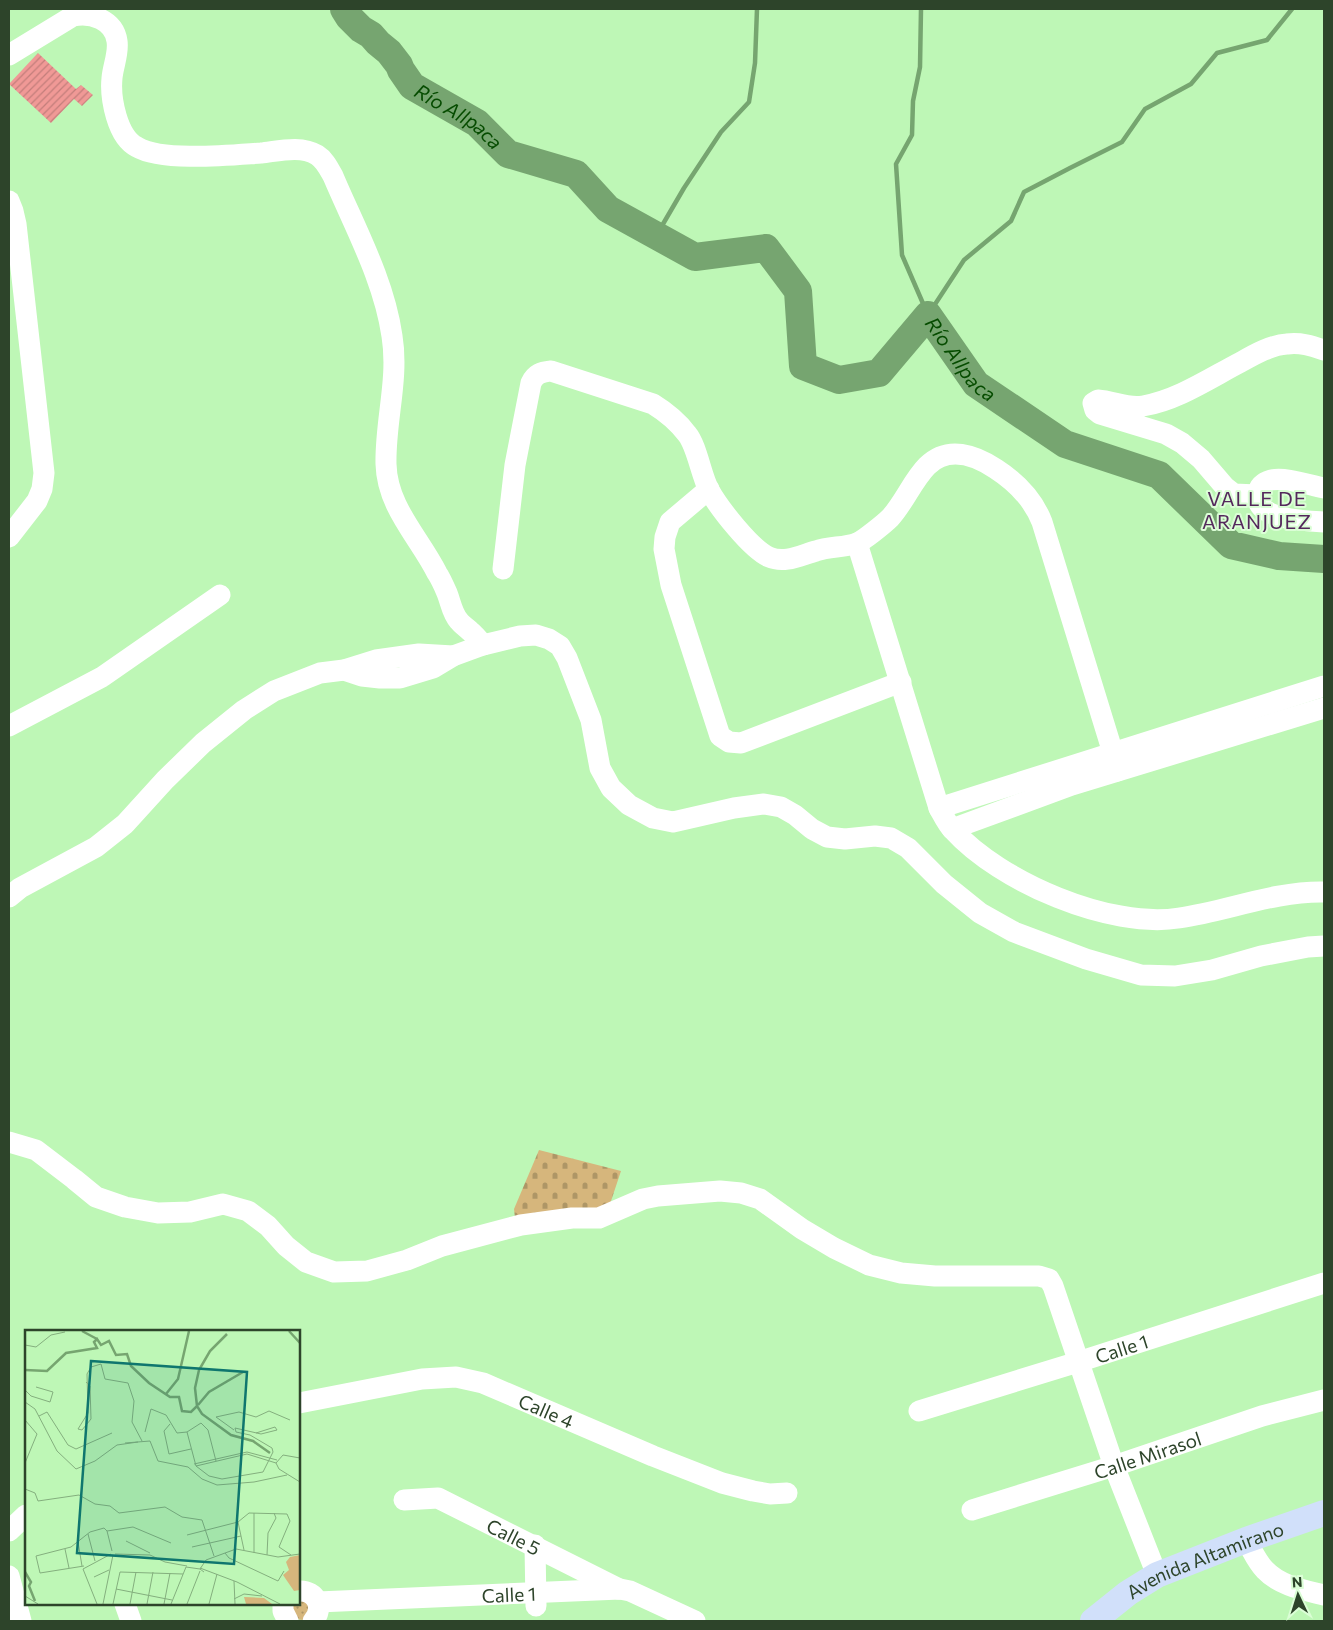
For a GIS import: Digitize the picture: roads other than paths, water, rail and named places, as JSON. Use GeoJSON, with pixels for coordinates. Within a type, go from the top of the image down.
{"type":"FeatureCollection","features":[{"type":"Feature","properties":{"kind":"main road","name":"Avenida Altamirano"},"geometry":{"type":"LineString","coordinates":[[1093,1621],[1128,1593],[1157,1575],[1246,1540],[1324,1513]]}},
{"type":"Feature","properties":{"kind":"street"},"geometry":{"type":"LineString","coordinates":[[9,55],[73,16],[82,14],[101,18],[111,27],[117,40],[111,96],[123,132],[134,146],[148,153],[211,156],[290,149],[304,150],[317,155],[326,164],[333,176],[379,283],[388,310],[393,338],[394,366],[393,394],[386,445],[386,468],[390,491],[402,516],[436,571],[459,622],[483,645]]}},
{"type":"Feature","properties":{"kind":"street"},"geometry":{"type":"LineString","coordinates":[[9,202],[16,224],[44,473],[42,488],[37,501],[9,537]]}},
{"type":"Feature","properties":{"kind":"street"},"geometry":{"type":"LineString","coordinates":[[1257,495],[1234,494],[1225,487],[1201,459],[1182,444],[1166,434],[1100,414],[1095,410],[1093,403],[1098,400],[1132,407],[1171,398],[1270,348],[1286,344],[1301,343],[1324,350]]}},
{"type":"Feature","properties":{"kind":"street"},"geometry":{"type":"LineString","coordinates":[[503,569],[515,465],[531,383],[534,376],[541,372],[550,371],[653,404],[667,413],[688,435],[709,490],[749,543],[768,557],[784,560],[820,549],[857,543],[890,518],[927,465],[942,456],[956,453],[972,456],[1006,475],[1020,488],[1037,510],[1115,762]]}},
{"type":"Feature","properties":{"kind":"street"},"geometry":{"type":"LineString","coordinates":[[1324,488],[1282,480],[1272,480],[1264,483],[1259,488],[1257,495],[1262,509],[1271,514],[1288,519],[1324,522]]}},
{"type":"Feature","properties":{"kind":"street"},"geometry":{"type":"LineString","coordinates":[[709,490],[670,522],[664,549],[671,585],[720,736],[729,742],[741,743],[901,682]]}},
{"type":"Feature","properties":{"kind":"street"},"geometry":{"type":"LineString","coordinates":[[857,543],[939,808],[952,830],[978,852],[1008,874],[1069,902],[1128,917],[1153,920],[1178,919],[1232,908],[1289,893],[1324,892]]}},
{"type":"Feature","properties":{"kind":"street"},"geometry":{"type":"LineString","coordinates":[[9,726],[102,677],[220,595]]}},
{"type":"Feature","properties":{"kind":"street"},"geometry":{"type":"LineString","coordinates":[[9,897],[20,888],[96,847],[125,824],[165,780],[203,743],[244,710],[274,691],[320,673],[344,670],[361,663],[419,654],[453,656],[483,645],[520,636],[536,635],[549,639],[560,646],[570,664],[591,720],[600,768],[611,788],[629,805],[653,818],[673,822],[734,808],[764,804],[781,807],[795,815],[812,830],[827,837],[845,839],[875,836],[891,838],[908,848],[944,884],[980,913],[1014,932],[1086,959],[1141,975],[1175,976],[1212,970],[1261,956],[1308,947],[1324,946]]}},
{"type":"Feature","properties":{"kind":"street"},"geometry":{"type":"LineString","coordinates":[[952,830],[1072,785],[1115,762],[1255,709],[1324,686]]}},
{"type":"Feature","properties":{"kind":"street"},"geometry":{"type":"LineString","coordinates":[[939,808],[1324,708]]}},
{"type":"Feature","properties":{"kind":"street"},"geometry":{"type":"LineString","coordinates":[[9,1142],[36,1150],[50,1159],[96,1197],[125,1207],[158,1212],[190,1212],[223,1204],[248,1211],[268,1226],[286,1246],[306,1262],[334,1272],[367,1271],[407,1260],[442,1246],[521,1225],[572,1218],[598,1218],[643,1199],[720,1191],[740,1193],[760,1199],[802,1229],[834,1248],[869,1265],[901,1273],[935,1276],[1039,1276],[1049,1279],[1114,1466],[1157,1575]]}},
{"type":"Feature","properties":{"kind":"street","name":"Calle 1"},"geometry":{"type":"LineString","coordinates":[[919,1411],[1324,1283]]}},
{"type":"Feature","properties":{"kind":"street","name":"Calle 4"},"geometry":{"type":"LineString","coordinates":[[300,1403],[422,1379],[456,1377],[483,1383],[653,1456],[722,1483],[770,1494],[788,1493]]}},
{"type":"Feature","properties":{"kind":"street","name":"Calle Mirasol"},"geometry":{"type":"LineString","coordinates":[[972,1510],[1114,1466],[1262,1416],[1324,1400]]}},
{"type":"Feature","properties":{"kind":"street","name":"Calle 5"},"geometry":{"type":"LineString","coordinates":[[404,1500],[438,1498],[620,1589]]}},
{"type":"Feature","properties":{"kind":"street"},"geometry":{"type":"LineString","coordinates":[[9,1531],[25,1516]]}},
{"type":"Feature","properties":{"kind":"street"},"geometry":{"type":"LineString","coordinates":[[1246,1540],[1265,1570],[1276,1579],[1286,1584],[1324,1595]]}},
{"type":"Feature","properties":{"kind":"street"},"geometry":{"type":"LineString","coordinates":[[535,1546],[536,1600]]}},
{"type":"Feature","properties":{"kind":"street"},"geometry":{"type":"LineString","coordinates":[[9,1576],[21,1621]]}},
{"type":"Feature","properties":{"kind":"street","name":"Calle 1"},"geometry":{"type":"LineString","coordinates":[[316,1613],[536,1600],[620,1589],[630,1591],[695,1621]]}},
{"type":"Feature","properties":{"kind":"street"},"geometry":{"type":"LineString","coordinates":[[300,1590],[311,1593],[316,1613]]}},
{"type":"Feature","properties":{"kind":"street","name":"Calle 1"},"geometry":{"type":"LineString","coordinates":[[536,1600],[620,1603],[662,1621]]}},
{"type":"Feature","properties":{"kind":"street"},"geometry":{"type":"LineString","coordinates":[[125,1605],[131,1621]]}},
{"type":"Feature","properties":{"kind":"waterway","name":"Río Allpaca"},"geometry":{"type":"LineString","coordinates":[[344,9],[361,29],[371,35],[389,52],[412,86],[477,123],[508,154],[576,174],[608,209],[695,257],[766,248],[798,291],[803,366],[839,380],[879,373],[928,315],[976,384],[1065,444],[1159,475],[1231,545],[1279,556],[1324,559]]}},
{"type":"Feature","properties":{"kind":"waterway"},"geometry":{"type":"LineString","coordinates":[[656,236],[684,188],[721,132],[749,102],[755,63],[757,9]]}},
{"type":"Feature","properties":{"kind":"waterway"},"geometry":{"type":"LineString","coordinates":[[921,9],[920,67],[913,101],[912,135],[896,164],[902,255],[928,315]]}},
{"type":"Feature","properties":{"kind":"waterway"},"geometry":{"type":"LineString","coordinates":[[928,315],[964,260],[1011,221],[1024,192],[1122,142],[1145,109],[1191,84],[1217,53],[1267,40],[1292,9]]}},
{"type":"Feature","properties":{"kind":"district","name":"VALLE DE ARANJUEZ"},"geometry":{"type":"Point","coordinates":[1257,510]}}]}
